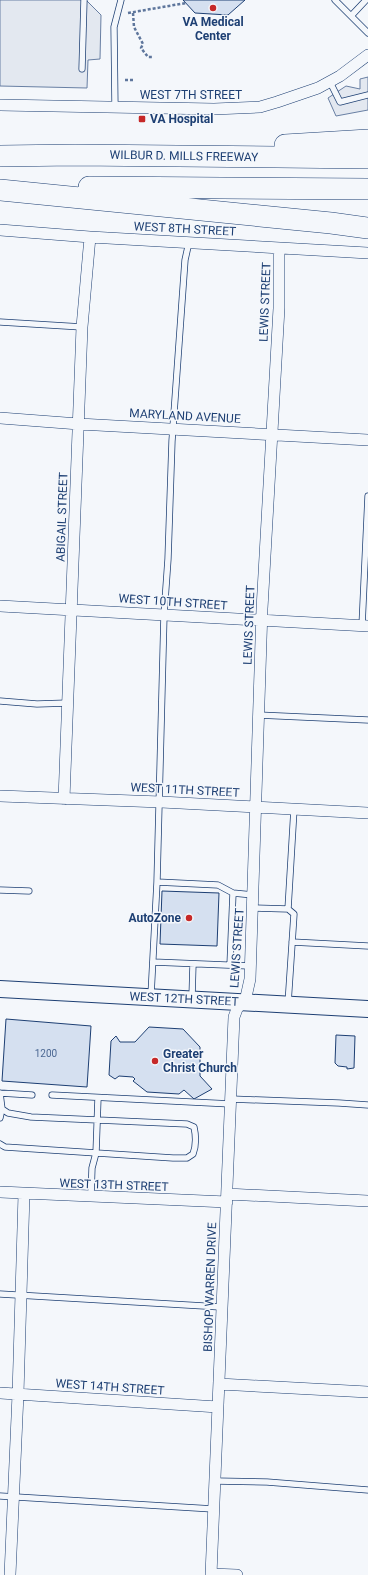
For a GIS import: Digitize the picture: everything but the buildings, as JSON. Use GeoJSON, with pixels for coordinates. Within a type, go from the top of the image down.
{"type":"FeatureCollection","features":[{"type":"Feature","properties":{"kind":"highway"},"geometry":{"type":"LineString","coordinates":[[75,155],[368,140]]}},
{"type":"Feature","properties":{"kind":"highway","name":"WILBUR D. MILLS FREEWAY"},"geometry":{"type":"LineString","coordinates":[[0,156],[75,155],[368,158]]}},
{"type":"Feature","properties":{"kind":"highway"},"geometry":{"type":"LineString","coordinates":[[0,186],[368,188]]}},
{"type":"Feature","properties":{"kind":"highway"},"geometry":{"type":"LineString","coordinates":[[0,190],[324,222],[368,228]]}},
{"type":"Feature","properties":{"kind":"main road","name":"WEST 12TH STREET"},"geometry":{"type":"LineString","coordinates":[[0,989],[368,1009]]}},
{"type":"Feature","properties":{"kind":"street","name":"WEST 7TH STREET"},"geometry":{"type":"LineString","coordinates":[[0,105],[214,109],[260,107],[295,96],[330,82],[368,55]]}},
{"type":"Feature","properties":{"kind":"street","name":"WEST 8TH STREET"},"geometry":{"type":"LineString","coordinates":[[0,230],[90,237],[368,253]]}},
{"type":"Feature","properties":{"kind":"street","name":"ABIGAIL STREET"},"geometry":{"type":"LineString","coordinates":[[64,799],[82,327],[90,237]]}},
{"type":"Feature","properties":{"kind":"street","name":"LEWIS STREET"},"geometry":{"type":"LineString","coordinates":[[242,1002],[246,997],[250,980],[258,715],[279,308],[279,248]]}},
{"type":"Feature","properties":{"kind":"street","name":"MARYLAND AVENUE"},"geometry":{"type":"LineString","coordinates":[[0,418],[78,424],[173,428],[368,440]]}},
{"type":"Feature","properties":{"kind":"street","name":"WEST 10TH STREET"},"geometry":{"type":"LineString","coordinates":[[0,606],[365,626]]}},
{"type":"Feature","properties":{"kind":"street","name":"WEST 11TH STREET"},"geometry":{"type":"LineString","coordinates":[[0,796],[160,802],[368,813]]}},
{"type":"Feature","properties":{"kind":"street","name":"BISHOP WARREN DRIVE"},"geometry":{"type":"LineString","coordinates":[[211,1574],[234,1017],[242,1002]]}},
{"type":"Feature","properties":{"kind":"street","name":"WEST 13TH STREET"},"geometry":{"type":"LineString","coordinates":[[0,1192],[91,1197],[368,1201]]}},
{"type":"Feature","properties":{"kind":"street"},"geometry":{"type":"LineString","coordinates":[[10,1575],[18,1394],[24,1194]]}},
{"type":"Feature","properties":{"kind":"street"},"geometry":{"type":"LineString","coordinates":[[219,1384],[368,1392]]}},
{"type":"Feature","properties":{"kind":"street","name":"WEST 14TH STREET"},"geometry":{"type":"LineString","coordinates":[[0,1393],[218,1407]]}},
{"type":"Feature","properties":{"kind":"street"},"geometry":{"type":"LineString","coordinates":[[211,1574],[237,1575]]}},
{"type":"Feature","properties":{"kind":"lane"},"geometry":{"type":"LineString","coordinates":[[82,69],[84,0]]}},
{"type":"Feature","properties":{"kind":"lane"},"geometry":{"type":"LineString","coordinates":[[115,107],[114,27],[121,0]]}},
{"type":"Feature","properties":{"kind":"lane"},"geometry":{"type":"LineString","coordinates":[[335,0],[368,33]]}},
{"type":"Feature","properties":{"kind":"lane"},"geometry":{"type":"LineString","coordinates":[[351,16],[366,0]]}},
{"type":"Feature","properties":{"kind":"lane"},"geometry":{"type":"LineString","coordinates":[[330,82],[340,102],[368,95]]}},
{"type":"Feature","properties":{"kind":"lane"},"geometry":{"type":"LineString","coordinates":[[150,997],[157,882],[164,615],[168,559],[173,428],[185,260],[189,242]]}},
{"type":"Feature","properties":{"kind":"lane"},"geometry":{"type":"LineString","coordinates":[[0,322],[82,327]]}},
{"type":"Feature","properties":{"kind":"lane"},"geometry":{"type":"LineString","coordinates":[[365,626],[368,496]]}},
{"type":"Feature","properties":{"kind":"lane"},"geometry":{"type":"LineString","coordinates":[[0,701],[36,704],[68,703]]}},
{"type":"Feature","properties":{"kind":"lane"},"geometry":{"type":"LineString","coordinates":[[258,715],[368,720]]}},
{"type":"Feature","properties":{"kind":"lane"},"geometry":{"type":"LineString","coordinates":[[288,909],[294,809]]}},
{"type":"Feature","properties":{"kind":"lane"},"geometry":{"type":"LineString","coordinates":[[157,882],[218,885],[233,893],[253,895]]}},
{"type":"Feature","properties":{"kind":"lane"},"geometry":{"type":"LineString","coordinates":[[0,890],[29,891]]}},
{"type":"Feature","properties":{"kind":"lane"},"geometry":{"type":"LineString","coordinates":[[230,965],[233,893]]}},
{"type":"Feature","properties":{"kind":"lane"},"geometry":{"type":"LineString","coordinates":[[253,908],[288,909],[294,914],[288,1004]]}},
{"type":"Feature","properties":{"kind":"lane"},"geometry":{"type":"LineString","coordinates":[[292,942],[368,946]]}},
{"type":"Feature","properties":{"kind":"lane"},"geometry":{"type":"LineString","coordinates":[[153,962],[250,966]]}},
{"type":"Feature","properties":{"kind":"lane"},"geometry":{"type":"LineString","coordinates":[[192,999],[193,964]]}},
{"type":"Feature","properties":{"kind":"lane"},"geometry":{"type":"LineString","coordinates":[[0,1118],[2,1109],[0,1093],[32,1095]]}},
{"type":"Feature","properties":{"kind":"lane"},"geometry":{"type":"LineString","coordinates":[[52,1095],[98,1098],[231,1102],[339,1103],[368,1105]]}},
{"type":"Feature","properties":{"kind":"lane"},"geometry":{"type":"LineString","coordinates":[[91,1197],[92,1168],[96,1153],[98,1098]]}},
{"type":"Feature","properties":{"kind":"lane"},"geometry":{"type":"LineString","coordinates":[[0,1144],[5,1148],[187,1158],[193,1154],[195,1149],[194,1127],[187,1124],[31,1117],[8,1113],[2,1109]]}},
{"type":"Feature","properties":{"kind":"lane"},"geometry":{"type":"LineString","coordinates":[[0,1294],[221,1307]]}},
{"type":"Feature","properties":{"kind":"lane"},"geometry":{"type":"LineString","coordinates":[[214,1480],[267,1482],[368,1490]]}},
{"type":"Feature","properties":{"kind":"lane"},"geometry":{"type":"LineString","coordinates":[[0,1496],[213,1509]]}},
{"type":"Feature","properties":{"kind":"path"},"geometry":{"type":"LineString","coordinates":[[128,14],[186,3]]}},
{"type":"Feature","properties":{"kind":"path"},"geometry":{"type":"LineString","coordinates":[[133,13],[134,28],[143,44],[141,48],[148,57],[152,57]]}},
{"type":"Feature","properties":{"kind":"path"},"geometry":{"type":"LineString","coordinates":[[126,80],[135,80]]}},
{"type":"Feature","properties":{"kind":"shaded area"},"geometry":{"type":"Polygon","coordinates":[[[0,0],[86,0],[101,15],[100,59],[88,60],[87,88],[0,86],[0,0]]]}},
{"type":"Feature","properties":{"kind":"shaded area"},"geometry":{"type":"Polygon","coordinates":[[[368,77],[368,110],[336,116],[328,98],[346,86],[360,89],[360,79],[368,77]]]}},
{"type":"Feature","properties":{"kind":"place","name":"VA Medical Center"},"geometry":{"type":"Point","coordinates":[213,8]}},
{"type":"Feature","properties":{"kind":"place","name":"VA Hospital"},"geometry":{"type":"Point","coordinates":[142,119]}},
{"type":"Feature","properties":{"kind":"place","name":"AutoZone"},"geometry":{"type":"Point","coordinates":[189,918]}},
{"type":"Feature","properties":{"kind":"place","name":"Greater Christ Church"},"geometry":{"type":"Point","coordinates":[155,1061]}}]}
